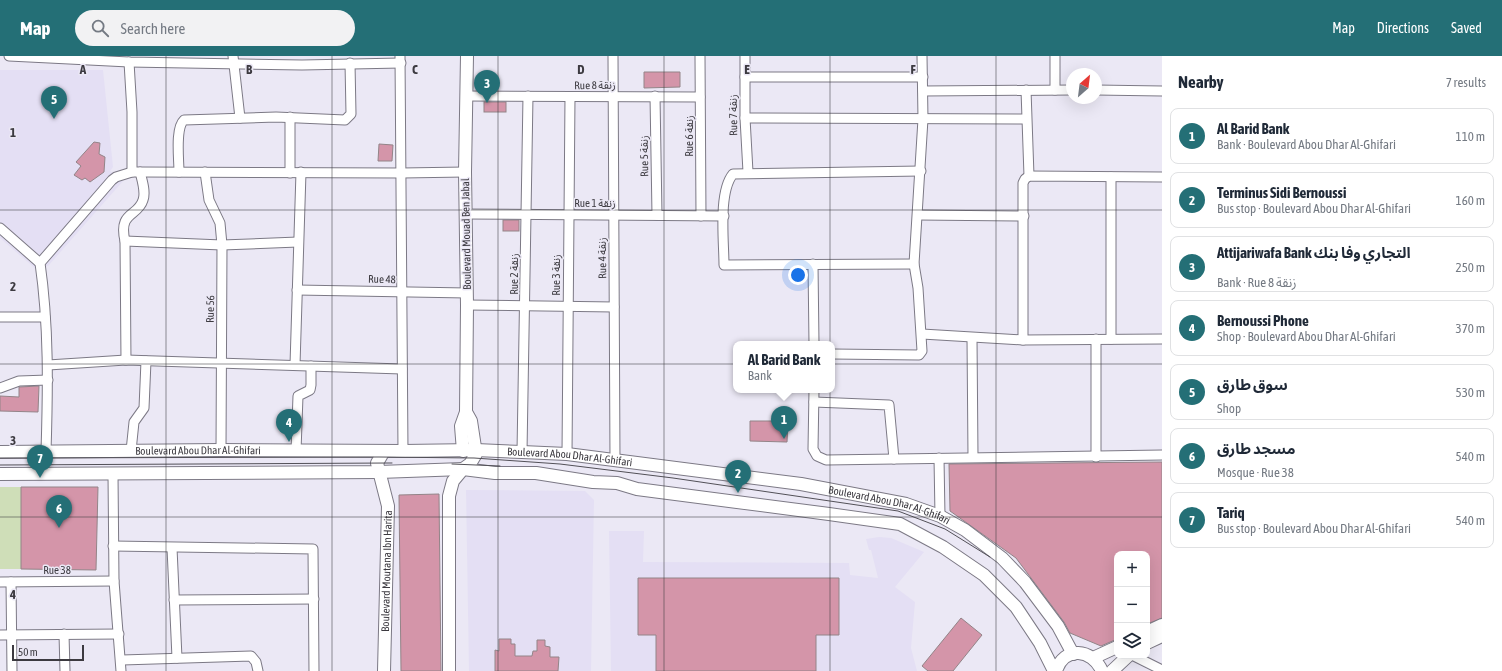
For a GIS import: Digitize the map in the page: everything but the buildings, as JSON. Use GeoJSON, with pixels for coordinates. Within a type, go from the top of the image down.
{"type":"FeatureCollection","features":[{"type":"Feature","properties":{"kind":"street"},"geometry":{"type":"LineString","coordinates":[[8,56],[128,62],[234,59],[302,65],[401,60],[403,291],[402,368],[404,452]]}},
{"type":"Feature","properties":{"kind":"street","name":"Boulevard Mouad Ben Jabal"},"geometry":{"type":"LineString","coordinates":[[463,451],[461,426],[466,412],[467,299],[464,172],[467,56]]}},
{"type":"Feature","properties":{"kind":"street","name":"Rue 4 زنقة"},"geometry":{"type":"LineString","coordinates":[[613,56],[615,460]]}},
{"type":"Feature","properties":{"kind":"street","name":"Rue 6 زنقة"},"geometry":{"type":"LineString","coordinates":[[700,56],[701,216]]}},
{"type":"Feature","properties":{"kind":"street","name":"Rue 7 زنقة"},"geometry":{"type":"LineString","coordinates":[[745,56],[745,118],[748,172]]}},
{"type":"Feature","properties":{"kind":"street"},"geometry":{"type":"LineString","coordinates":[[835,354],[919,355],[922,351],[922,334],[914,264],[921,171],[923,119],[922,56]]}},
{"type":"Feature","properties":{"kind":"street"},"geometry":{"type":"LineString","coordinates":[[1055,56],[1055,90]]}},
{"type":"Feature","properties":{"kind":"street"},"geometry":{"type":"LineString","coordinates":[[234,59],[240,118]]}},
{"type":"Feature","properties":{"kind":"street"},"geometry":{"type":"LineString","coordinates":[[126,360],[124,224],[129,216],[141,205],[144,199],[136,172],[128,62]]}},
{"type":"Feature","properties":{"kind":"street"},"geometry":{"type":"LineString","coordinates":[[179,172],[179,131],[184,120],[290,117],[345,120],[350,118],[350,63]]}},
{"type":"Feature","properties":{"kind":"street"},"geometry":{"type":"LineString","coordinates":[[745,77],[923,77]]}},
{"type":"Feature","properties":{"kind":"street"},"geometry":{"type":"LineString","coordinates":[[923,90],[1066,90]]}},
{"type":"Feature","properties":{"kind":"street"},"geometry":{"type":"LineString","coordinates":[[1024,340],[1023,183],[1029,176],[1026,90]]}},
{"type":"Feature","properties":{"kind":"street"},"geometry":{"type":"LineString","coordinates":[[1102,90],[1162,91]]}},
{"type":"Feature","properties":{"kind":"street","name":"Rue 8 زنقة"},"geometry":{"type":"LineString","coordinates":[[466,96],[700,97]]}},
{"type":"Feature","properties":{"kind":"street","name":"Rue 2 زنقة"},"geometry":{"type":"LineString","coordinates":[[522,452],[526,305],[528,96]]}},
{"type":"Feature","properties":{"kind":"street","name":"Rue 5 زنقة"},"geometry":{"type":"LineString","coordinates":[[655,96],[657,215]]}},
{"type":"Feature","properties":{"kind":"street","name":"Rue 3 زنقة"},"geometry":{"type":"LineString","coordinates":[[567,454],[570,97]]}},
{"type":"Feature","properties":{"kind":"street"},"geometry":{"type":"LineString","coordinates":[[290,117],[290,172]]}},
{"type":"Feature","properties":{"kind":"street"},"geometry":{"type":"LineString","coordinates":[[745,118],[1026,119]]}},
{"type":"Feature","properties":{"kind":"street"},"geometry":{"type":"LineString","coordinates":[[914,264],[724,265],[724,216],[728,182],[733,174],[748,172],[921,171]]}},
{"type":"Feature","properties":{"kind":"street"},"geometry":{"type":"LineString","coordinates":[[40,263],[106,185],[116,177],[136,172],[301,172],[402,174],[464,172]]}},
{"type":"Feature","properties":{"kind":"street","name":"Rue 56"},"geometry":{"type":"LineString","coordinates":[[205,172],[209,200],[220,223],[222,245],[221,450]]}},
{"type":"Feature","properties":{"kind":"street"},"geometry":{"type":"LineString","coordinates":[[295,365],[301,172]]}},
{"type":"Feature","properties":{"kind":"street"},"geometry":{"type":"LineString","coordinates":[[1029,176],[1162,177]]}},
{"type":"Feature","properties":{"kind":"street"},"geometry":{"type":"LineString","coordinates":[[1110,339],[1111,176]]}},
{"type":"Feature","properties":{"kind":"street","name":"Rue 1 زنقة"},"geometry":{"type":"LineString","coordinates":[[465,214],[724,216]]}},
{"type":"Feature","properties":{"kind":"street"},"geometry":{"type":"LineString","coordinates":[[918,215],[1024,216]]}},
{"type":"Feature","properties":{"kind":"street"},"geometry":{"type":"LineString","coordinates":[[0,228],[40,263],[46,316],[48,365],[46,452]]}},
{"type":"Feature","properties":{"kind":"street"},"geometry":{"type":"LineString","coordinates":[[125,241],[222,245],[298,242]]}},
{"type":"Feature","properties":{"kind":"street"},"geometry":{"type":"LineString","coordinates":[[813,264],[814,341]]}},
{"type":"Feature","properties":{"kind":"street","name":"Rue 48"},"geometry":{"type":"LineString","coordinates":[[297,290],[403,291],[526,305],[614,307]]}},
{"type":"Feature","properties":{"kind":"street"},"geometry":{"type":"LineString","coordinates":[[0,317],[46,316]]}},
{"type":"Feature","properties":{"kind":"street"},"geometry":{"type":"LineString","coordinates":[[922,334],[1024,340],[1162,339]]}},
{"type":"Feature","properties":{"kind":"street"},"geometry":{"type":"LineString","coordinates":[[972,338],[973,457]]}},
{"type":"Feature","properties":{"kind":"street"},"geometry":{"type":"LineString","coordinates":[[1096,340],[1096,458]]}},
{"type":"Feature","properties":{"kind":"street"},"geometry":{"type":"LineString","coordinates":[[48,365],[126,360],[221,364],[402,368]]}},
{"type":"Feature","properties":{"kind":"street"},"geometry":{"type":"LineString","coordinates":[[131,451],[134,422],[144,408],[146,361]]}},
{"type":"Feature","properties":{"kind":"street"},"geometry":{"type":"LineString","coordinates":[[296,451],[298,396],[310,390],[311,366]]}},
{"type":"Feature","properties":{"kind":"street"},"geometry":{"type":"LineString","coordinates":[[0,388],[19,381],[48,380]]}},
{"type":"Feature","properties":{"kind":"street"},"geometry":{"type":"LineString","coordinates":[[814,393],[813,449],[817,456],[826,460],[973,457],[1096,458],[1162,455]]}},
{"type":"Feature","properties":{"kind":"street"},"geometry":{"type":"LineString","coordinates":[[814,402],[889,405],[894,459]]}},
{"type":"Feature","properties":{"kind":"street","name":"Boulevard Mouad Ben Jabal"},"geometry":{"type":"LineString","coordinates":[[466,412],[471,421],[476,450]]}},
{"type":"Feature","properties":{"kind":"street","name":"Boulevard Abou Dhar Al-Ghifari"},"geometry":{"type":"LineString","coordinates":[[0,452],[221,450],[404,452],[476,450],[567,454],[801,484],[906,504],[940,516],[965,530],[1002,558],[1026,582],[1058,626],[1073,654]]}},
{"type":"Feature","properties":{"kind":"street"},"geometry":{"type":"LineString","coordinates":[[449,671],[449,496],[453,481],[472,461],[476,450]]}},
{"type":"Feature","properties":{"kind":"street"},"geometry":{"type":"LineString","coordinates":[[378,472],[377,463],[384,451]]}},
{"type":"Feature","properties":{"kind":"street"},"geometry":{"type":"LineString","coordinates":[[939,458],[940,516]]}},
{"type":"Feature","properties":{"kind":"street","name":"Boulevard Abou Dhar Al-Ghifari"},"geometry":{"type":"LineString","coordinates":[[0,474],[378,472],[463,469],[495,472],[536,473],[593,482],[617,484],[637,489],[900,524],[943,546],[984,575],[1016,608],[1040,644],[1055,671]]}},
{"type":"Feature","properties":{"kind":"street","name":"Boulevard Moutana Ibn Harita"},"geometry":{"type":"LineString","coordinates":[[378,472],[388,506],[384,671]]}},
{"type":"Feature","properties":{"kind":"street"},"geometry":{"type":"LineString","coordinates":[[113,474],[114,581],[122,660],[121,671]]}},
{"type":"Feature","properties":{"kind":"street"},"geometry":{"type":"LineString","coordinates":[[113,546],[313,549],[314,671]]}},
{"type":"Feature","properties":{"kind":"street"},"geometry":{"type":"LineString","coordinates":[[172,548],[176,658]]}},
{"type":"Feature","properties":{"kind":"street","name":"Rue 38"},"geometry":{"type":"LineString","coordinates":[[0,582],[114,581]]}},
{"type":"Feature","properties":{"kind":"street"},"geometry":{"type":"LineString","coordinates":[[11,582],[12,671]]}},
{"type":"Feature","properties":{"kind":"street"},"geometry":{"type":"LineString","coordinates":[[174,600],[314,599]]}},
{"type":"Feature","properties":{"kind":"street"},"geometry":{"type":"LineString","coordinates":[[1150,631],[1162,625]]}},
{"type":"Feature","properties":{"kind":"street"},"geometry":{"type":"LineString","coordinates":[[64,634],[65,671]]}},
{"type":"Feature","properties":{"kind":"street"},"geometry":{"type":"LineString","coordinates":[[0,635],[119,634]]}},
{"type":"Feature","properties":{"kind":"street"},"geometry":{"type":"LineString","coordinates":[[1150,642],[1162,636]]}},
{"type":"Feature","properties":{"kind":"street"},"geometry":{"type":"LineString","coordinates":[[1093,658],[1114,648]]}},
{"type":"Feature","properties":{"kind":"street"},"geometry":{"type":"LineString","coordinates":[[1055,671],[1064,658],[1073,654],[1086,654],[1093,658],[1102,671]]}},
{"type":"Feature","properties":{"kind":"street"},"geometry":{"type":"LineString","coordinates":[[122,660],[251,656],[256,662],[258,671]]}},
{"type":"Feature","properties":{"kind":"street"},"geometry":{"type":"LineString","coordinates":[[1112,671],[1125,659]]}},
{"type":"Feature","properties":{"kind":"street"},"geometry":{"type":"LineString","coordinates":[[1140,659],[1162,670]]}},
{"type":"Feature","properties":{"kind":"shaded area"},"geometry":{"type":"Polygon","coordinates":[[[0,70],[103,70],[113,167],[110,171],[123,181],[48,266],[36,269],[0,238],[0,70]]]}},
{"type":"Feature","properties":{"kind":"shaded area"},"geometry":{"type":"Polygon","coordinates":[[[466,490],[585,491],[594,500],[591,671],[469,671],[466,490]]]}},
{"type":"Feature","properties":{"kind":"shaded area"},"geometry":{"type":"Polygon","coordinates":[[[609,531],[644,531],[643,562],[849,563],[850,575],[878,578],[871,550],[869,550],[866,539],[879,537],[891,538],[924,552],[895,587],[915,602],[911,648],[917,671],[611,671],[609,531]]]}},
{"type":"Feature","properties":{"kind":"green space"},"geometry":{"type":"Polygon","coordinates":[[[0,487],[21,487],[21,569],[0,569],[0,487]]]}},
{"type":"Feature","properties":{"kind":"tram line"},"geometry":{"type":"LineString","coordinates":[[0,458],[474,458],[560,464],[673,478],[898,511],[945,529],[990,557]]}},
{"type":"Feature","properties":{"kind":"tram line"},"geometry":{"type":"LineString","coordinates":[[0,465],[392,463]]}},
{"type":"Feature","properties":{"kind":"tram line"},"geometry":{"type":"LineString","coordinates":[[452,464],[500,466]]}},
{"type":"Feature","properties":{"kind":"place","name":"Attijariwafa Bank التجاري وفا بنك"},"geometry":{"type":"Point","coordinates":[487,103]}},
{"type":"Feature","properties":{"kind":"place","name":"سوق طارق"},"geometry":{"type":"Point","coordinates":[54,119]}},
{"type":"Feature","properties":{"kind":"place","name":"Al Barid Bank"},"geometry":{"type":"Point","coordinates":[784,439]}},
{"type":"Feature","properties":{"kind":"place","name":"Bernoussi Phone"},"geometry":{"type":"Point","coordinates":[289,442]}},
{"type":"Feature","properties":{"kind":"place","name":"Tariq"},"geometry":{"type":"Point","coordinates":[40,478]}},
{"type":"Feature","properties":{"kind":"place","name":"Terminus Sidi Bernoussi"},"geometry":{"type":"Point","coordinates":[738,493]}},
{"type":"Feature","properties":{"kind":"place","name":"مسجد طارق"},"geometry":{"type":"Point","coordinates":[59,528]}}]}
